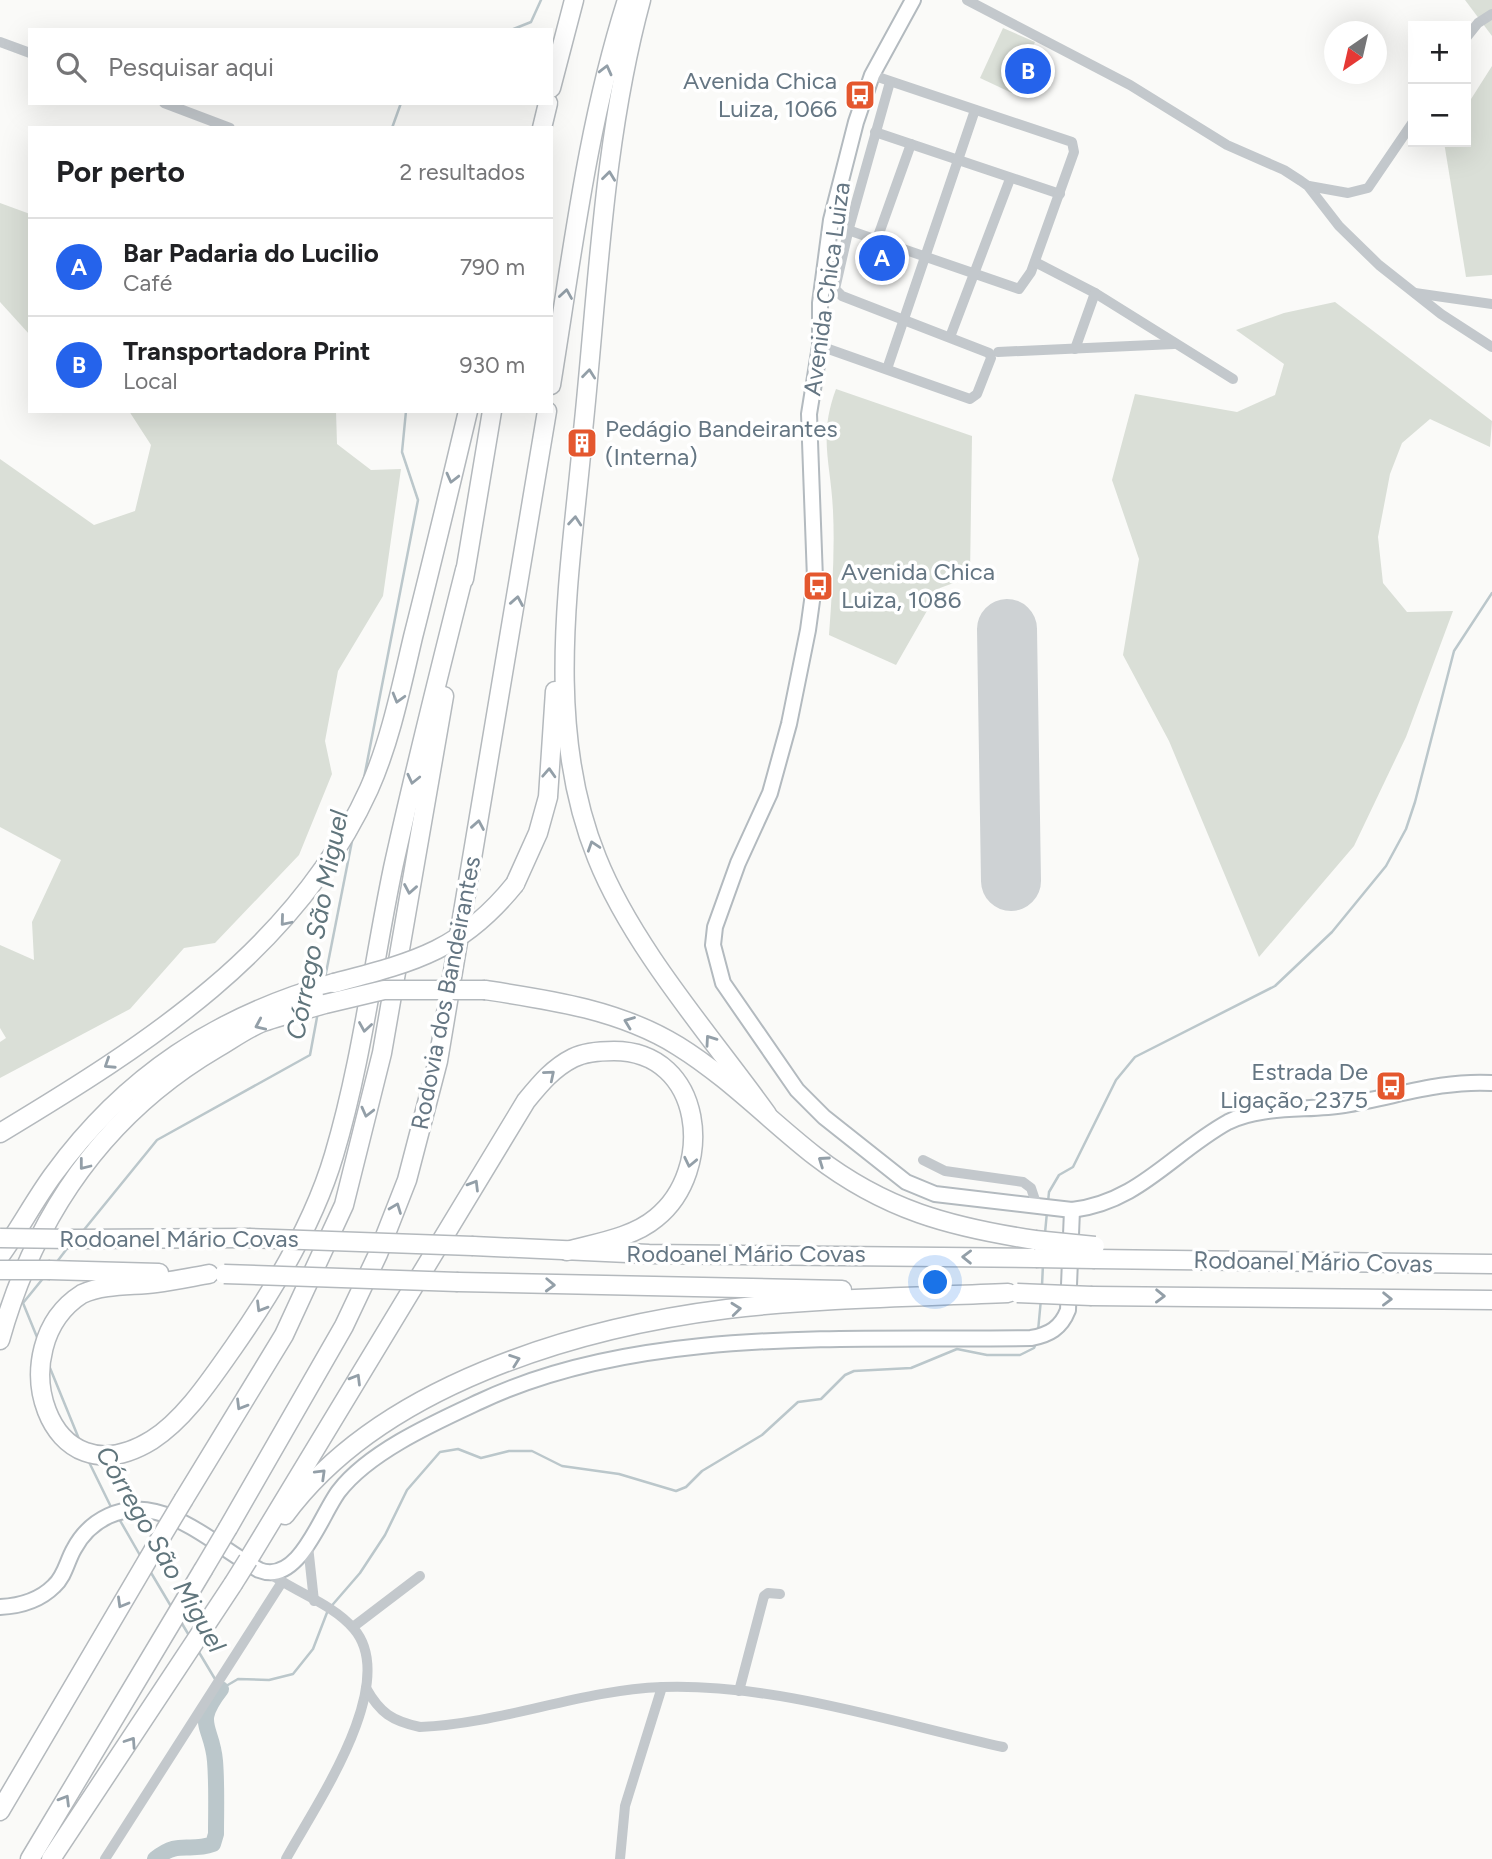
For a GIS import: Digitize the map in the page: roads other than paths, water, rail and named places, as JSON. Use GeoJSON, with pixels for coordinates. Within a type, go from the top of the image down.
{"type":"FeatureCollection","features":[{"type":"Feature","properties":{"kind":"highway"},"geometry":{"type":"LineString","coordinates":[[553,81],[574,0]]}},
{"type":"Feature","properties":{"kind":"highway"},"geometry":{"type":"LineString","coordinates":[[553,373],[592,133],[606,68],[627,0]]}},
{"type":"Feature","properties":{"kind":"highway"},"geometry":{"type":"LineString","coordinates":[[583,431],[609,172],[623,79],[641,0]]}},
{"type":"Feature","properties":{"kind":"highway"},"geometry":{"type":"LineString","coordinates":[[542,126],[548,105]]}},
{"type":"Feature","properties":{"kind":"highway"},"geometry":{"type":"LineString","coordinates":[[0,1133],[151,1036],[233,973],[282,925],[318,880],[352,823],[381,755],[400,689],[468,413]]}},
{"type":"Feature","properties":{"kind":"highway"},"geometry":{"type":"LineString","coordinates":[[0,1811],[284,1335],[344,1205],[382,1053],[492,413]]}},
{"type":"Feature","properties":{"kind":"highway","name":"Rodovia dos Bandeirantes"},"geometry":{"type":"LineString","coordinates":[[30,1859],[228,1528],[344,1325],[378,1254],[407,1180],[438,1061],[547,413]]}},
{"type":"Feature","properties":{"kind":"highway"},"geometry":{"type":"LineString","coordinates":[[581,455],[564,663],[564,707],[570,758],[582,812],[597,859],[619,902],[712,1043],[767,1114]]}},
{"type":"Feature","properties":{"kind":"highway"},"geometry":{"type":"LineString","coordinates":[[24,1393],[35,1419],[48,1434],[66,1447],[97,1454],[130,1451],[154,1439],[175,1421],[217,1371],[260,1310],[306,1223],[333,1158],[364,1038],[378,940],[404,815],[466,570]]}},
{"type":"Feature","properties":{"kind":"highway"},"geometry":{"type":"LineString","coordinates":[[0,1256],[52,1175],[97,1120],[144,1077],[191,1043],[252,1010],[334,983],[407,964],[440,950],[474,928],[515,884],[538,833],[548,797],[556,689],[564,663]]}},
{"type":"Feature","properties":{"kind":"highway"},"geometry":{"type":"LineString","coordinates":[[0,1340],[12,1296],[41,1231],[67,1187],[115,1126],[192,1062],[261,1023],[384,990],[485,990],[560,1002],[631,1022],[678,1046],[767,1114],[815,1156],[855,1183],[890,1201],[965,1229],[1036,1249]]}},
{"type":"Feature","properties":{"kind":"highway"},"geometry":{"type":"LineString","coordinates":[[260,1544],[526,1101],[547,1075],[574,1058],[609,1051],[637,1054],[657,1064],[682,1090],[694,1128],[688,1174],[678,1196],[656,1219],[631,1233],[567,1251]]}},
{"type":"Feature","properties":{"kind":"highway","name":"Rodoanel Mário Covas"},"geometry":{"type":"LineString","coordinates":[[0,1238],[249,1238],[567,1251],[1036,1249],[1174,1260],[1492,1264]]}},
{"type":"Feature","properties":{"kind":"highway","name":"Rodoanel Mário Covas"},"geometry":{"type":"LineString","coordinates":[[0,1270],[1092,1296],[1492,1300]]}},
{"type":"Feature","properties":{"kind":"highway"},"geometry":{"type":"LineString","coordinates":[[25,1350],[38,1325],[51,1310],[84,1292],[217,1274]]}},
{"type":"Feature","properties":{"kind":"highway"},"geometry":{"type":"LineString","coordinates":[[51,1859],[260,1544],[316,1479],[381,1424],[438,1391],[523,1357],[627,1328],[728,1309],[836,1300],[1012,1293]]}},
{"type":"Feature","properties":{"kind":"main road","name":"Avenida Chica Luiza"},"geometry":{"type":"LineString","coordinates":[[913,0],[872,75],[856,122],[831,220],[820,303],[820,346],[809,414],[815,579],[808,630],[789,724],[770,793],[747,841],[715,927],[713,945],[723,983],[796,1090],[824,1117],[906,1182],[935,1194],[1072,1210],[1107,1204],[1126,1195],[1205,1137],[1241,1117],[1347,1105],[1424,1087],[1492,1083]]}},
{"type":"Feature","properties":{"kind":"main road"},"geometry":{"type":"LineString","coordinates":[[0,1607],[30,1602],[54,1586],[86,1531],[103,1518],[121,1511],[157,1512],[269,1573],[288,1565],[308,1546],[329,1504],[341,1488],[379,1456],[472,1405],[549,1374],[610,1359],[722,1344],[1031,1338],[1048,1334],[1061,1324],[1068,1310],[1072,1210]]}},
{"type":"Feature","properties":{"kind":"street"},"geometry":{"type":"LineString","coordinates":[[967,0],[1130,85],[1227,145],[1284,170],[1308,186],[1339,226],[1414,293],[1492,347]]}},
{"type":"Feature","properties":{"kind":"street"},"geometry":{"type":"LineString","coordinates":[[1471,32],[1478,23],[1492,14]]}},
{"type":"Feature","properties":{"kind":"street"},"geometry":{"type":"LineString","coordinates":[[0,42],[28,52]]}},
{"type":"Feature","properties":{"kind":"street"},"geometry":{"type":"LineString","coordinates":[[848,230],[1015,289],[1025,285],[1035,262],[1074,152],[1072,142],[872,75]]}},
{"type":"Feature","properties":{"kind":"street"},"geometry":{"type":"LineString","coordinates":[[820,346],[970,399],[977,394],[991,355],[903,318],[850,300],[835,289],[848,230],[890,82]]}},
{"type":"Feature","properties":{"kind":"street"},"geometry":{"type":"LineString","coordinates":[[169,105],[225,126]]}},
{"type":"Feature","properties":{"kind":"street"},"geometry":{"type":"LineString","coordinates":[[887,369],[975,110]]}},
{"type":"Feature","properties":{"kind":"street"},"geometry":{"type":"LineString","coordinates":[[1308,186],[1348,193],[1368,188],[1408,129]]}},
{"type":"Feature","properties":{"kind":"street"},"geometry":{"type":"LineString","coordinates":[[875,132],[1060,194]]}},
{"type":"Feature","properties":{"kind":"street"},"geometry":{"type":"LineString","coordinates":[[877,239],[911,144]]}},
{"type":"Feature","properties":{"kind":"street"},"geometry":{"type":"LineString","coordinates":[[950,337],[1010,178]]}},
{"type":"Feature","properties":{"kind":"street"},"geometry":{"type":"LineString","coordinates":[[1035,262],[1095,293],[1233,379]]}},
{"type":"Feature","properties":{"kind":"street"},"geometry":{"type":"LineString","coordinates":[[1075,349],[1095,293]]}},
{"type":"Feature","properties":{"kind":"street"},"geometry":{"type":"LineString","coordinates":[[1414,293],[1492,304]]}},
{"type":"Feature","properties":{"kind":"street"},"geometry":{"type":"LineString","coordinates":[[998,352],[1174,344]]}},
{"type":"Feature","properties":{"kind":"street"},"geometry":{"type":"LineString","coordinates":[[923,1160],[945,1171],[1023,1182],[1031,1188],[1037,1206]]}},
{"type":"Feature","properties":{"kind":"street"},"geometry":{"type":"LineString","coordinates":[[308,1546],[314,1601]]}},
{"type":"Feature","properties":{"kind":"street"},"geometry":{"type":"LineString","coordinates":[[269,1573],[353,1627],[365,1654],[366,1688],[347,1752],[286,1859]]}},
{"type":"Feature","properties":{"kind":"street"},"geometry":{"type":"LineString","coordinates":[[353,1627],[420,1576]]}},
{"type":"Feature","properties":{"kind":"street"},"geometry":{"type":"LineString","coordinates":[[105,1859],[282,1582]]}},
{"type":"Feature","properties":{"kind":"street"},"geometry":{"type":"LineString","coordinates":[[740,1691],[764,1596],[768,1593],[780,1594]]}},
{"type":"Feature","properties":{"kind":"street"},"geometry":{"type":"LineString","coordinates":[[366,1688],[381,1712],[389,1718],[420,1727],[662,1687],[740,1691],[805,1702],[1003,1747]]}},
{"type":"Feature","properties":{"kind":"street"},"geometry":{"type":"LineString","coordinates":[[620,1859],[625,1806],[662,1687]]}},
{"type":"Feature","properties":{"kind":"waterway","name":"Córrego São Miguel"},"geometry":{"type":"LineString","coordinates":[[516,28],[531,22],[541,0]]}},
{"type":"Feature","properties":{"kind":"waterway","name":"Córrego São Miguel"},"geometry":{"type":"LineString","coordinates":[[393,126],[400,105]]}},
{"type":"Feature","properties":{"kind":"waterway","name":"Córrego São Miguel"},"geometry":{"type":"LineString","coordinates":[[364,778],[418,500],[402,452],[406,413]]}},
{"type":"Feature","properties":{"kind":"waterway"},"geometry":{"type":"LineString","coordinates":[[1048,1202],[1049,1192],[1059,1175],[1073,1167],[1116,1080],[1135,1057],[1275,986],[1332,932],[1386,866],[1406,829],[1415,802],[1454,651],[1492,593]]}},
{"type":"Feature","properties":{"kind":"waterway","name":"Córrego São Miguel"},"geometry":{"type":"LineString","coordinates":[[325,978],[353,836]]}},
{"type":"Feature","properties":{"kind":"waterway","name":"Córrego São Miguel"},"geometry":{"type":"LineString","coordinates":[[83,1231],[157,1140],[310,1055],[318,1012]]}},
{"type":"Feature","properties":{"kind":"waterway"},"geometry":{"type":"LineString","coordinates":[[1045,1233],[1047,1212]]}},
{"type":"Feature","properties":{"kind":"waterway","name":"Córrego São Miguel"},"geometry":{"type":"LineString","coordinates":[[56,1263],[69,1246]]}},
{"type":"Feature","properties":{"kind":"waterway"},"geometry":{"type":"LineString","coordinates":[[1042,1286],[1043,1264]]}},
{"type":"Feature","properties":{"kind":"waterway","name":"Córrego São Miguel"},"geometry":{"type":"LineString","coordinates":[[39,1342],[23,1303],[45,1276]]}},
{"type":"Feature","properties":{"kind":"waterway"},"geometry":{"type":"LineString","coordinates":[[1038,1331],[1041,1299]]}},
{"type":"Feature","properties":{"kind":"waterway"},"geometry":{"type":"LineString","coordinates":[[219,1685],[221,1689],[238,1679],[269,1680],[293,1674],[313,1649],[328,1610],[360,1573],[385,1535],[407,1490],[440,1452],[458,1449],[481,1458],[509,1451],[532,1451],[562,1466],[619,1474],[676,1491],[686,1487],[702,1471],[762,1435],[798,1402],[821,1399],[845,1375],[854,1371],[911,1368],[957,1349],[987,1355],[1020,1355],[1034,1348],[1037,1341]]}},
{"type":"Feature","properties":{"kind":"waterway","name":"Córrego São Miguel"},"geometry":{"type":"LineString","coordinates":[[50,1368],[79,1439]]}},
{"type":"Feature","properties":{"kind":"waterway","name":"Córrego São Miguel"},"geometry":{"type":"LineString","coordinates":[[87,1458],[112,1509]]}},
{"type":"Feature","properties":{"kind":"waterway","name":"Córrego São Miguel"},"geometry":{"type":"LineString","coordinates":[[118,1517],[141,1557]]}},
{"type":"Feature","properties":{"kind":"waterway","name":"Córrego São Miguel"},"geometry":{"type":"LineString","coordinates":[[150,1571],[172,1608]]}},
{"type":"Feature","properties":{"kind":"waterway","name":"Córrego São Miguel"},"geometry":{"type":"LineString","coordinates":[[181,1622],[190,1637]]}},
{"type":"Feature","properties":{"kind":"waterway","name":"Córrego São Miguel"},"geometry":{"type":"LineString","coordinates":[[197,1649],[215,1679]]}},
{"type":"Feature","properties":{"kind":"waterway"},"geometry":{"type":"LineString","coordinates":[[155,1859],[171,1849],[213,1844],[216,1834],[216,1770],[206,1718],[221,1689]]}},
{"type":"Feature","properties":{"kind":"place","name":"Transportadora Print"},"geometry":{"type":"Point","coordinates":[1028,71]}},
{"type":"Feature","properties":{"kind":"place","name":"Avenida Chica Luiza, 1066"},"geometry":{"type":"Point","coordinates":[860,95]}},
{"type":"Feature","properties":{"kind":"place","name":"Bar Padaria do Lucilio"},"geometry":{"type":"Point","coordinates":[882,258]}},
{"type":"Feature","properties":{"kind":"place","name":"Pedágio Bandeirantes (Interna)"},"geometry":{"type":"Point","coordinates":[582,443]}},
{"type":"Feature","properties":{"kind":"place","name":"Avenida Chica Luiza, 1086"},"geometry":{"type":"Point","coordinates":[818,586]}},
{"type":"Feature","properties":{"kind":"place","name":"Estrada De Ligação, 2375"},"geometry":{"type":"Point","coordinates":[1391,1086]}}]}
